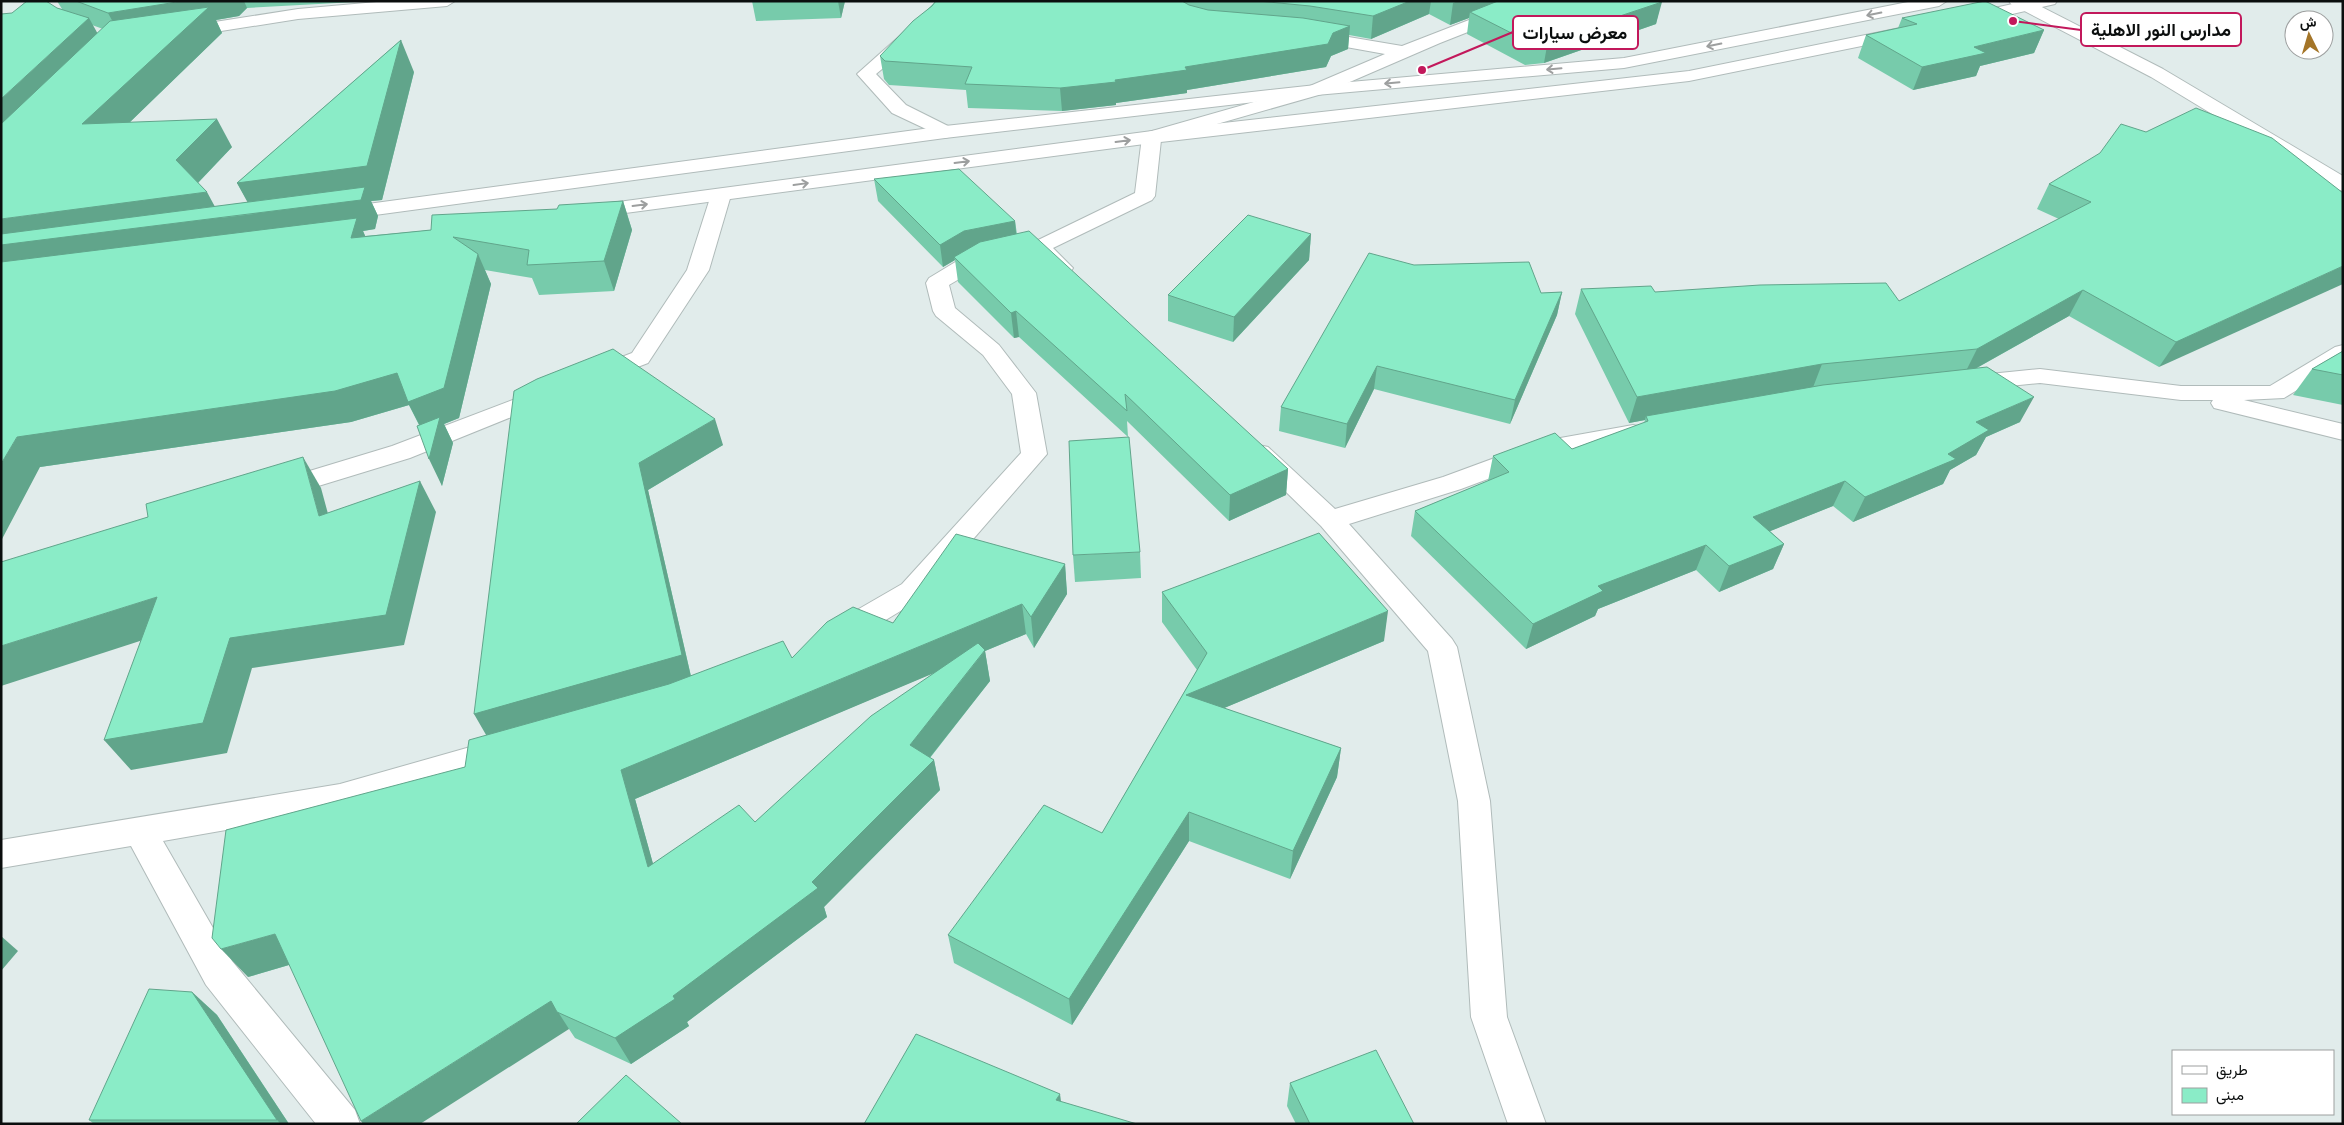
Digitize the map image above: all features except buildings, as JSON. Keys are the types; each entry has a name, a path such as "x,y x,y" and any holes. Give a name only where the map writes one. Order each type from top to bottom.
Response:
{"street":[{"path":"166,35 298,14 447,1"},
{"path":"945,132 899,109 866,74 926,24 949,1"},
{"path":"1152,137 1316,90 1404,52 1533,1"},
{"path":"317,216 945,132 1316,90 1624,63 1939,1"},
{"path":"1950,22 2022,4 2049,1"},
{"path":"2022,4 2157,73 2343,185"},
{"path":"573,214 1152,137 1689,76 1921,28"},
{"path":"1294,33 1404,52"},
{"path":"817,646 912,591 1034,454 1024,393 991,350 944,311 937,283 975,260 1024,250 1144,196 1152,137"},
{"path":"258,496 401,452 640,358 698,270 721,195"},
{"path":"1024,250 1082,288"},
{"path":"2181,393 2275,392 2343,352"},
{"path":"1951,385 2040,376 2181,393 2343,432"},
{"path":"1330,520 1452,483 1547,448 1658,429"},
{"path":"1242,438 1330,520 1442,647 1474,801 1490,1017 1527,1124"},
{"path":"1,854 340,797 529,744"},
{"path":"140,831 219,973 341,1124"}],"place":[{"name":"مدارس النور الاهلية","path":"2013,21"},
{"name":"معرض سيارات","path":"1422,70"}]}
